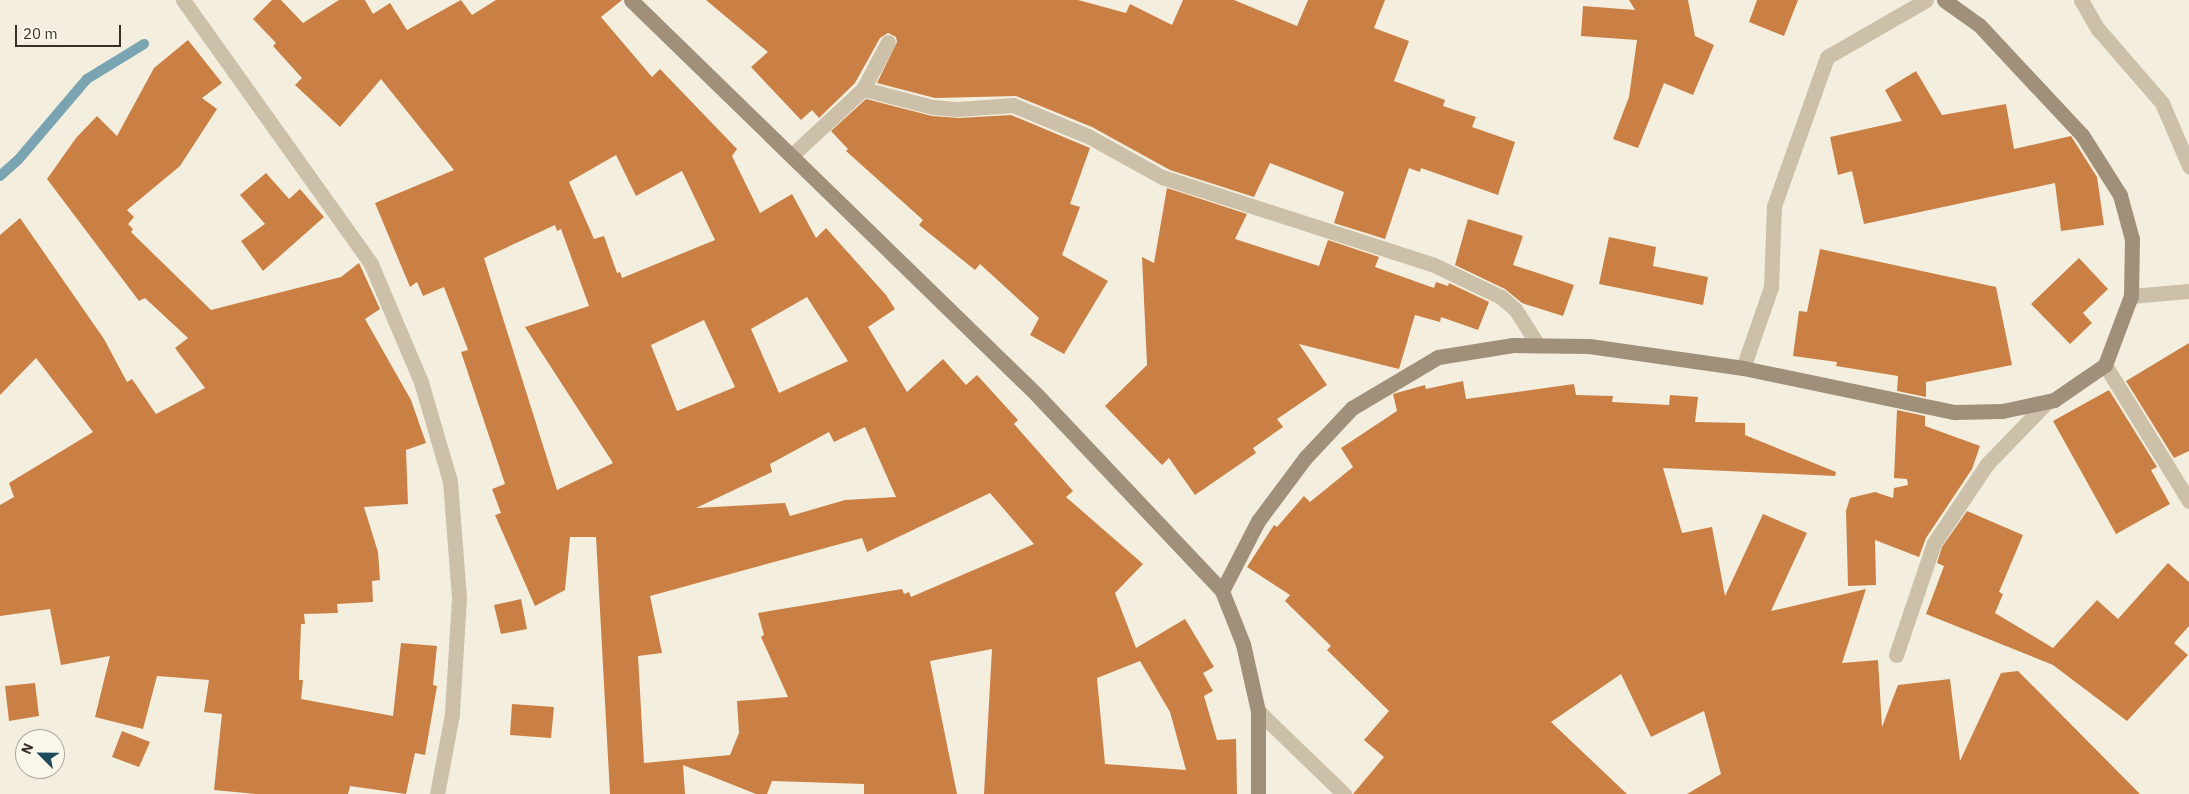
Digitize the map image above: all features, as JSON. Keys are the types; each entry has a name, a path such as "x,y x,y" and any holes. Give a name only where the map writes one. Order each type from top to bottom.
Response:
{"street":[{"path":"183,0 371,264 421,382 450,481 458,598 452,714 438,794"},
{"path":"631,0 1036,394 1222,591 1243,644 1258,711 1258,794"},
{"path":"1742,368 1771,287 1774,206 1827,57 1926,0"},
{"path":"1896,655 1934,543 1987,464 2047,402 2105,365 2131,296 2132,239 2120,195 2082,135 1980,26 1944,0"},
{"path":"2081,0 2098,29 2162,103 2189,166"},
{"path":"791,156 862,89 888,42"},
{"path":"862,89 933,107 958,109 1013,105 1088,136 1162,178 1432,264 1501,297 1516,309 1538,345"},
{"path":"2131,296 2189,291"},
{"path":"1222,591 1258,521 1305,458 1352,408 1438,357 1513,345 1589,346 1742,368 1954,412 2002,411 2047,402"},
{"path":"2105,365 2189,501"},
{"path":"1258,711 1344,794"}],"building":[{"path":"272,0 281,0 303,23 339,0 365,0 373,14 390,3 407,30 461,0 472,15 496,0 622,0 601,17 652,77 660,69 737,149 732,156 760,213 792,194 816,238 826,228 886,295 895,309 868,327 907,392 943,359 966,385 977,375 1018,420 1014,424 1073,491 1066,497 1143,564 1115,593 1136,648 1185,619 1214,667 1203,673 1213,691 1204,696 1217,740 1236,739 1237,794 984,794 992,649 930,661 957,794 864,794 864,784 772,781 767,794 756,794 683,765 685,794 610,794 596,537 570,537 565,590 535,606 495,515 501,513 492,489 505,484 461,352 468,350 444,287 423,296 417,282 410,287 375,203 454,170 381,79 340,127 295,85 302,78 273,46 276,43 253,19","holes":["616,155 636,196 682,171 715,240 622,278 620,272 617,273 604,236 594,239 569,182","555,225 557,231 561,229 589,306 525,327 613,463 557,490 484,258","807,297 848,361 779,393 751,329","704,320 735,387 677,411 651,345","865,427 896,497 845,500 790,516 785,503 696,508 772,472 770,464 829,432 834,442","990,493 1034,544 911,597 909,592 904,594 902,589 758,613 764,635 761,637 788,697 737,701 739,733 730,755 644,763 638,656 662,653 650,596 862,538 867,552","1140,661 1170,712 1186,770 1105,764 1097,678"]},
{"path":"706,0 1078,0 1126,13 1130,4 1172,25 1183,0 1234,0 1297,26 1308,0 1385,0 1374,28 1409,41 1394,81 1445,100 1443,106 1476,117 1472,127 1515,142 1498,195 1421,168 1420,172 1409,168 1385,239 1334,223 1344,192 1270,163 1254,197 1170,170 1092,127 1016,96 935,98 877,83 897,42 896,37 888,33 880,38 855,83 819,118 812,110 801,120 751,67 768,52"},
{"path":"1629,0 1688,0 1695,36 1714,45 1693,95 1664,83 1638,148 1613,139 1629,97 1637,40 1581,36 1583,6 1635,10"},
{"path":"1757,0 1798,0 1784,36 1749,22"},
{"path":"188,40 222,83 202,98 217,109 180,166 127,210 134,217 128,224 133,229 131,232 211,310 341,277 359,263 380,309 365,319 411,400 426,443 406,450 408,504 364,507 378,552 380,580 372,581 373,602 337,604 338,613 304,614 305,624 301,624 299,680 303,680 301,699 393,716 401,643 437,646 433,685 437,686 425,755 415,753 406,794 350,786 348,794 256,794 214,790 222,714 204,712 209,680 157,676 143,729 95,717 110,656 61,665 50,609 0,616 0,505 14,497 9,483 93,432 36,358 0,395 0,235 20,218 104,339 127,382 132,379 156,414 205,388 175,348 188,338 145,298 139,301 47,179 76,138 97,116 117,136 154,68"},
{"path":"1916,71 1942,115 2006,104 2014,149 2071,136 2097,177 2104,225 2061,231 2055,183 1864,224 1852,171 1838,175 1830,137 1902,121 1885,90"},
{"path":"866,99 932,116 959,118 1011,115 1090,148 1070,204 1080,207 1062,255 1108,281 1064,354 1030,335 1039,318 980,264 975,270 919,225 923,220 846,151 848,149 831,131"},
{"path":"266,173 289,199 300,189 324,217 263,271 241,241 265,224 240,195"},
{"path":"1167,188 1247,214 1235,239 1319,266 1328,240 1379,257 1375,267 1434,288 1436,282 1448,286 1449,283 1489,302 1478,330 1441,317 1440,322 1415,315 1399,369 1299,344 1327,385 1277,419 1283,427 1253,448 1256,453 1195,495 1169,458 1162,465 1105,406 1147,365 1142,257 1154,263"},
{"path":"1468,219 1523,236 1513,265 1574,285 1563,316 1522,303 1505,289 1455,265"},
{"path":"1609,237 1656,247 1653,266 1708,277 1703,305 1599,284"},
{"path":"1820,249 1996,287 2012,365 1926,382 1926,397 1897,391 1898,376 1836,366 1837,362 1793,356 1799,311 1807,312"},
{"path":"2079,258 2108,289 2083,313 2092,323 2070,344 2031,304"},
{"path":"2189,343 2189,451 2174,458 2126,381"},
{"path":"1463,381 1466,399 1574,384 1576,395 1613,396 1612,402 1669,405 1670,395 1698,397 1695,422 1745,423 1745,435 1836,472 1835,476 1663,468 1682,533 1712,527 1725,596 1763,514 1807,533 1771,611 1866,589 1842,663 1878,660 1882,727 1898,685 1950,679 1960,761 2001,673 2018,671 2140,794 1687,794 1721,774 1704,711 1651,737 1621,674 1551,722 1627,794 1353,794 1384,757 1364,740 1389,711 1327,650 1331,646 1285,601 1290,595 1247,567 1274,525 1277,527 1304,496 1310,502 1353,467 1341,448 1397,411 1393,394 1425,385 1426,389"},
{"path":"2109,390 2157,467 2151,470 2170,504 2116,534 2053,421"},
{"path":"1897,410 1925,416 1925,426 1980,446 1972,469 1926,538 1919,557 1875,540 1876,585 1848,586 1846,511 1850,498 1875,492 1893,498 1894,488 1908,485 1907,479 1894,478"},
{"path":"1967,511 2023,535 1999,592 2003,594 1995,613 2053,648 2097,600 2118,619 2168,563 2189,582 2189,626 2174,643 2188,655 2127,721 2053,665 1926,614 1944,566 1937,563 1942,547"},
{"path":"521,599 527,629 501,634 494,605"},
{"path":"35,683 39,716 9,721 5,686"},
{"path":"512,704 554,707 551,738 510,735"},
{"path":"122,731 150,742 139,767 112,757"}],"waterway":[{"path":"0,176 18,160 87,79 144,44"}]}
